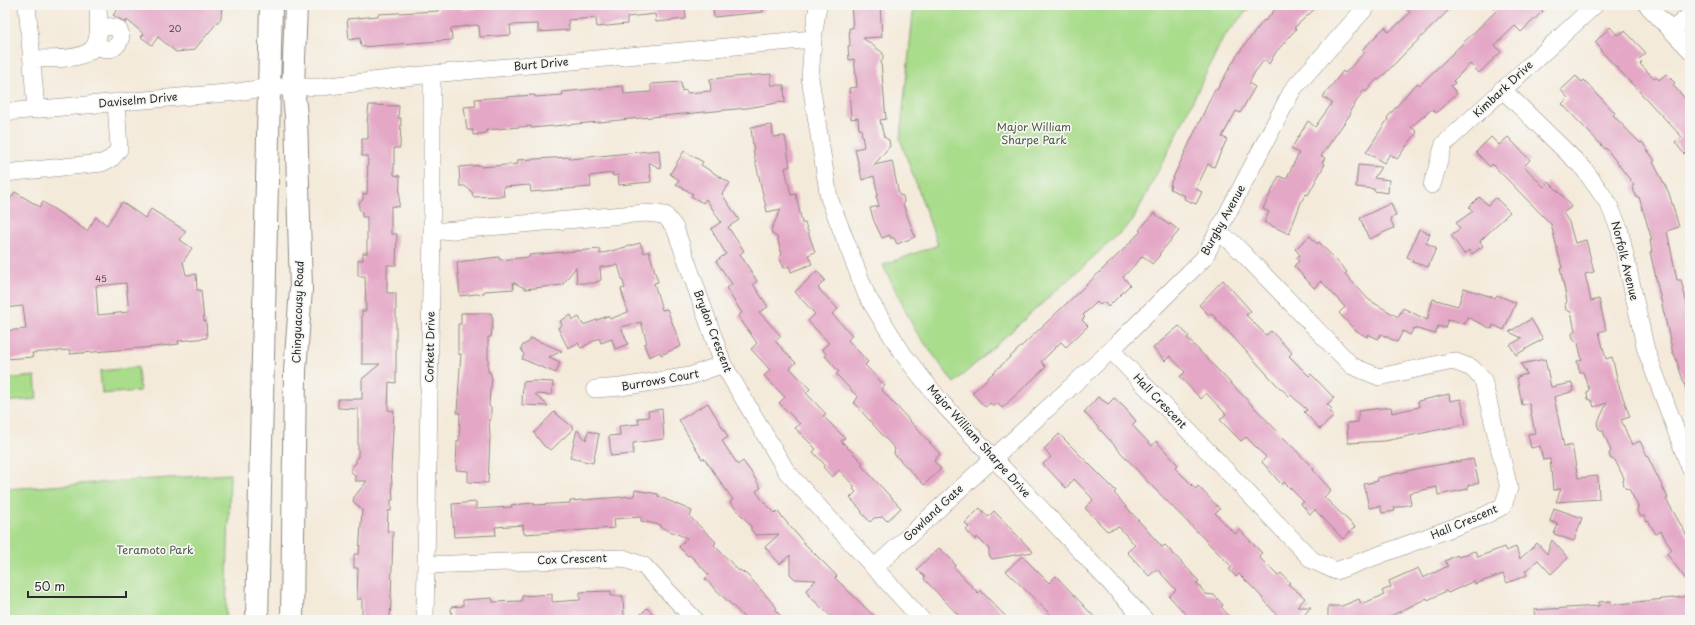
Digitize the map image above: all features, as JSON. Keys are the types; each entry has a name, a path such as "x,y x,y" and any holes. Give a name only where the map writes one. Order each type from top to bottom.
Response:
{"main road":[{"path":"257,620 271,5"},
{"name":"Chinguacousy Road","path":"292,620 295,371 301,289 296,116 293,86 296,5"}],"street":[{"path":"27,5 36,109"},
{"path":"32,59 74,57 88,52 95,46 98,26 98,5"},
{"name":"Major William Sharpe Drive","path":"818,5 813,39 810,78 829,198 867,296 903,354 941,402 1145,620"},
{"name":"Burgby Avenue","path":"992,458 1111,350 1204,258 1293,89 1368,5"},
{"name":"Kimbark Drive","path":"1432,185 1444,144 1502,88 1595,5"},
{"path":"1647,5 1690,50"},
{"path":"1672,30 1690,15"},
{"path":"95,46 108,49 118,46 120,42 121,35 114,27 98,26"},
{"name":"Burt Drive","path":"270,87 321,87 432,74 813,39"},
{"name":"Corkett Drive","path":"424,620 432,232 432,74"},
{"name":"Daviselm Drive","path":"5,112 238,92 270,87"},
{"name":"Norfolk Avenue","path":"1502,88 1584,169 1608,203 1619,228 1646,350 1690,468"},
{"path":"5,173 102,163 112,158 119,149 116,102"},
{"name":"Brydon Crescent","path":"432,232 645,212 665,215 675,228 724,364 786,472 922,620"},
{"name":"Hall Crescent","path":"1111,350 1312,560 1336,571 1484,516 1503,506 1509,488 1483,380 1472,368 1453,361 1379,377 1352,366 1232,242 1218,233"},
{"name":"Burrows Court","path":"594,389 621,387 690,376 724,364"},
{"name":"Gowland Gate","path":"874,568 992,458"},
{"name":"Cox Crescent","path":"426,565 623,558 644,566 694,620"}],"green space":[{"name":"Major William Sharpe Park","path":"914,5 1252,5 1223,38 1173,142 1132,222 954,383 915,330 883,265 938,245 900,139"},
{"path":"138,367 140,391 102,394 100,371"},
{"path":"35,376 37,399 5,402 5,379"},
{"name":"Teramoto Park","path":"230,474 226,620 5,620 5,489"}],"building":[{"path":"121,5 222,5 221,18 194,50 176,52 158,37 152,45 141,37 144,34 127,20 126,23 113,15"},
{"path":"506,5 685,5 686,19 656,22 655,14 627,17 627,24 597,27 596,18 568,20 569,30 538,32 538,24 510,25 511,35 480,37 479,26 476,25 451,28 452,40 361,47 360,38 349,40 347,19 378,16 378,14 438,11 438,8 460,6 461,10"},
{"path":"713,5 762,5 763,12 714,17"},
{"path":"851,5 880,5 882,37 863,38 883,53 883,59 881,62 886,119 880,120 884,137 889,140 890,146 874,165 892,161 899,195 903,196 903,204 915,237 897,244 894,238 890,238 890,235 882,238 874,221 870,208 879,206 874,176 862,180 855,149 864,147 861,129 859,129 858,118 851,119 849,88 857,87 854,59 849,60 849,28 853,28"},
{"path":"1279,5 1319,5 1294,28 1296,29 1276,52 1269,64 1264,60 1255,72 1249,83 1255,87 1240,113 1236,111 1222,137 1227,139 1214,167 1208,164 1196,189 1202,192 1196,204 1184,199 1185,196 1170,189 1171,182 1215,89 1217,90 1237,55 1264,20 1265,21"},
{"path":"1403,5 1454,5 1379,80 1377,79 1366,92 1364,90 1350,111 1351,113 1321,156 1325,158 1322,163 1325,164 1308,195 1306,194 1302,200 1289,234 1264,222 1269,212 1263,209 1279,176 1286,179 1299,153 1291,149 1308,121 1315,127 1332,103 1323,97 1343,71 1345,73 1365,52 1362,50 1385,27 1389,32 1410,13"},
{"path":"1491,5 1537,5 1543,11 1521,32 1515,26 1495,45 1501,52 1479,73 1470,64 1453,81 1455,83 1451,86 1457,93 1436,113 1432,109 1411,127 1417,132 1397,159 1390,154 1384,163 1366,152 1388,119 1387,118 1412,88 1418,83 1420,85 1496,11"},
{"path":"1610,27 1617,35 1625,31 1646,53 1639,59 1642,62 1640,64 1654,78 1656,77 1659,80 1666,74 1675,83 1673,85 1690,104 1690,149 1684,154 1675,142 1682,137 1600,50 1601,49 1595,42"},
{"path":"771,74 771,85 784,85 785,103 777,102 747,108 599,122 486,130 486,133 473,135 473,130 467,130 464,107 476,106 475,99 535,95 535,97 563,95 562,92 623,86 624,94 651,92 651,84 681,82 682,91 686,90 687,93 711,91 710,79"},
{"path":"1576,76 1582,82 1584,80 1615,113 1613,115 1640,143 1642,142 1655,161 1653,162 1669,193 1679,227 1667,231 1677,280 1681,280 1688,308 1690,307 1690,392 1687,392 1673,353 1650,252 1652,252 1650,240 1652,240 1639,197 1637,198 1632,187 1634,185 1606,148 1605,149 1562,104 1568,98 1561,90"},
{"path":"369,105 399,106 398,118 401,118 400,148 394,148 394,175 400,176 399,207 391,206 391,234 397,234 396,265 387,265 387,293 396,293 396,383 389,382 388,410 394,411 391,469 393,500 391,500 391,511 388,511 387,531 393,532 391,601 390,618 380,618 380,620 362,620 362,599 357,599 358,568 354,568 354,554 359,554 362,510 353,501 354,497 367,481 355,481 355,475 351,472 351,467 356,463 356,458 358,458 358,409 338,408 338,399 362,399 362,379 380,364 362,364 362,311 366,311 365,276 358,276 358,260 363,260 363,253 367,253 367,217 362,217 362,212 359,209 359,203 363,200 363,194 367,194 368,156 362,156 362,139 368,139 367,122"},
{"path":"772,125 773,137 785,136 790,166 785,168 791,195 796,194 802,223 805,223 815,252 808,255 812,264 791,272 789,266 784,268 779,257 782,255 777,237 773,235 771,230 781,209 767,212 754,155 751,127"},
{"path":"1491,137 1499,145 1508,137 1530,160 1524,166 1544,187 1549,182 1563,196 1571,207 1563,213 1569,222 1575,243 1586,240 1594,272 1585,274 1591,301 1599,299 1606,330 1599,332 1606,359 1612,357 1619,386 1630,417 1621,420 1632,445 1640,441 1668,498 1666,499 1690,541 1690,585 1667,554 1672,550 1661,531 1656,534 1644,516 1640,516 1637,511 1638,506 1629,489 1625,488 1623,482 1624,478 1615,460 1611,459 1609,454 1611,451 1603,431 1599,429 1597,424 1607,403 1594,407 1592,401 1588,399 1587,393 1589,389 1583,372 1580,372 1577,361 1582,360 1578,343 1573,338 1572,334 1575,330 1571,312 1566,310 1565,305 1567,301 1560,268 1562,268 1551,224 1492,164 1490,167 1476,152"},
{"path":"659,150 661,169 649,162 651,182 619,185 618,175 613,176 613,173 590,176 591,187 531,192 530,185 503,187 504,196 473,197 472,192 465,186 460,186 459,167 518,164 517,160 570,157 570,159"},
{"path":"684,151 703,162 701,165 730,183 722,194 739,220 728,227 744,251 740,254 757,281 753,284 768,307 759,312 781,336 775,341 796,363 790,368 810,389 806,393 826,414 823,416 845,438 841,441 863,463 861,465 901,508 887,521 883,517 874,518 870,522 861,512 862,511 850,498 856,492 853,489 855,487 839,470 832,477 823,467 825,465 813,452 816,449 795,428 800,424 779,403 785,397 764,376 770,370 751,349 757,343 738,316 742,313 726,288 732,284 716,261 726,254 711,229 721,222 706,199 703,203 691,196 693,194 676,184 679,180 670,174"},
{"path":"1358,165 1381,167 1374,178 1389,180 1388,193 1374,191 1374,189 1356,187"},
{"path":"15,192 40,207 43,202 87,231 96,217 107,225 122,202 145,218 151,209 186,231 180,240 192,248 183,262 186,275 196,274 197,290 201,290 207,338 178,341 179,344 154,347 70,354 70,350 32,353 33,357 5,359 5,331 26,329 23,306 5,308 5,208","holes":["126,283 129,312 98,315 96,286"]},
{"path":"1479,197 1488,205 1496,198 1510,212 1481,240 1480,242 1483,246 1472,254 1469,250 1464,254 1451,235 1460,229 1456,223 1473,211 1469,207"},
{"path":"1391,203 1396,216 1390,218 1394,228 1369,239 1360,218"},
{"path":"1154,213 1179,231 1159,254 1160,255 1152,264 1143,256 1123,277 1130,285 1108,307 1104,302 1100,305 1097,302 1083,315 1085,317 1082,320 1088,326 1066,347 1061,342 1041,362 1046,367 1002,408 997,403 993,406 990,403 985,407 972,393 1122,251 1141,231 1139,230"},
{"path":"1419,229 1430,234 1426,243 1436,248 1428,267 1412,262 1413,260 1407,257"},
{"path":"1310,236 1317,244 1319,242 1347,272 1345,274 1369,300 1398,317 1403,308 1427,320 1433,299 1458,306 1464,288 1495,298 1497,295 1516,303 1504,330 1493,325 1492,329 1467,317 1465,324 1448,319 1445,328 1438,326 1435,334 1414,328 1410,335 1403,331 1397,342 1381,334 1378,339 1368,334 1367,337 1355,330 1339,313 1345,307 1321,281 1314,288 1294,266 1299,261 1296,258 1300,255 1295,249"},
{"path":"640,243 644,253 649,251 658,282 654,283 662,310 667,309 681,346 661,355 660,352 649,357 644,344 647,343 641,322 621,327 628,344 615,349 612,339 601,343 599,338 581,348 578,343 568,348 558,328 562,325 560,321 571,315 573,320 579,317 583,325 608,316 610,319 628,312 621,289 625,288 618,265 600,267 601,280 594,283 577,283 576,267 562,285 526,289 513,282 514,289 484,291 484,293 460,296 457,262 499,257 500,260 530,257 529,255 600,249 600,254"},
{"path":"817,271 825,280 818,288 838,309 832,314 852,335 848,340 868,362 865,365 885,386 881,389 940,454 934,461 941,469 924,485 894,454 895,449 854,403 858,397 836,374 839,372 825,356 827,355 822,349 829,343 808,321 815,314 795,292"},
{"path":"1223,280 1251,311 1246,315 1266,335 1271,331 1292,353 1289,356 1309,376 1311,374 1334,398 1327,404 1332,409 1330,411 1334,416 1320,429 1304,412 1307,410 1291,395 1289,396 1276,384 1211,313 1209,315 1199,305"},
{"path":"461,313 491,313 493,320 491,337 488,337 488,372 490,372 492,379 489,406 491,408 491,419 489,420 490,437 488,483 468,482 468,471 456,470 457,441 459,441 460,413 457,413 461,354 458,354 458,324 461,324"},
{"path":"1531,319 1543,339 1516,355 1510,345 1522,338 1509,332"},
{"path":"1179,326 1189,336 1187,338 1314,469 1313,470 1331,490 1324,497 1355,527 1343,539 1315,510 1310,514 1301,504 1304,502 1284,482 1282,485 1262,462 1266,457 1246,437 1241,441 1220,420 1226,414 1206,393 1201,399 1180,377 1185,372 1170,356 1165,361 1153,348"},
{"path":"531,338 562,351 549,357 560,362 556,373 522,359 524,354 521,349 523,345 529,342"},
{"path":"1545,359 1551,387 1572,383 1574,391 1554,397 1564,447 1572,445 1578,478 1598,476 1599,499 1556,502 1561,489 1553,490 1550,459 1543,460 1540,446 1531,448 1528,434 1535,433 1529,403 1522,405 1517,377 1527,374 1521,364"},
{"path":"523,382 553,382 552,395 535,394 548,406 522,405"},
{"path":"1449,394 1450,401 1461,399 1466,424 1385,441 1348,443 1347,423 1358,422 1358,411 1391,407 1392,413 1419,407 1418,401"},
{"path":"1098,397 1108,404 1114,398 1124,407 1136,421 1132,425 1152,446 1156,441 1178,465 1175,468 1196,489 1198,486 1220,509 1215,513 1235,534 1240,530 1262,553 1258,556 1278,576 1281,573 1290,583 1288,584 1305,598 1297,607 1311,607 1300,620 1272,620 1276,614 1259,594 1239,574 1236,577 1229,569 1232,567 1147,481 1084,412"},
{"path":"708,403 728,437 722,441 738,465 743,461 751,472 761,488 756,491 763,501 775,513 777,511 805,544 837,576 835,578 878,620 835,620 809,596 806,590 816,580 795,579 790,574 790,555 780,564 765,547 779,534 756,535 751,530 751,526 730,502 733,500 704,458 702,459 679,420"},
{"path":"662,409 664,439 633,443 633,454 611,456 609,436 620,435 619,426 639,424 638,418 649,417 648,411"},
{"path":"554,412 574,428 551,450 544,446 534,433"},
{"path":"577,430 586,440 588,431 599,434 593,463 570,458"},
{"path":"1059,434 1116,491 1114,493 1162,547 1165,545 1199,581 1196,583 1206,594 1214,595 1223,605 1221,607 1233,620 1191,620 1169,596 1176,590 1157,569 1149,576 1127,552 1135,545 1119,527 1107,531 1085,508 1093,500 1074,479 1066,488 1043,464 1051,457 1044,449"},
{"path":"1473,459 1479,483 1468,485 1468,489 1438,495 1437,487 1409,493 1411,504 1394,508 1395,511 1382,513 1380,506 1369,508 1364,484 1378,481 1377,478 1420,468"},
{"path":"635,490 658,494 658,496 692,511 690,517 716,542 714,545 739,571 740,570 747,575 753,581 777,608 775,610 785,620 747,620 705,579 709,575 690,555 688,556 679,547 687,538 660,527 661,525 641,521 641,517 614,519 615,528 524,534 523,525 495,527 496,535 454,537 452,504 476,502 476,509 512,507 511,505 534,503 534,505 570,503 570,501 634,496"},
{"path":"980,508 988,517 994,511 1033,552 992,559 989,555 989,549 977,537 975,540 966,530 969,527 965,523"},
{"path":"1554,508 1582,518 1574,541 1554,534 1558,524 1550,521"},
{"path":"1552,540 1568,558 1551,574 1538,560 1525,571 1527,575 1507,583 1503,574 1475,584 1474,581 1448,593 1446,591 1428,600 1427,598 1383,620 1328,620 1328,606 1342,606 1359,599 1361,604 1384,595 1382,591 1391,587 1389,581 1418,568 1423,578 1448,566 1445,561 1457,555 1458,557 1475,551 1478,557 1504,547 1506,551 1516,547 1520,559 1537,543 1547,554"},
{"path":"939,548 951,559 955,565 954,567 978,593 981,591 1009,620 963,620 924,579 925,577 917,569"},
{"path":"1022,556 1049,583 1056,576 1097,620 1056,620 1006,571"},
{"path":"611,591 611,596 623,596 624,617 594,620 452,620 451,607 463,606 463,600 492,598 493,602 522,601 522,596 552,594 552,602 580,600 580,592"},
{"path":"1690,596 1690,620 1535,620 1534,610 1599,606 1599,602 1611,601 1611,605"},
{"path":"647,608 659,620 635,620"}]}
